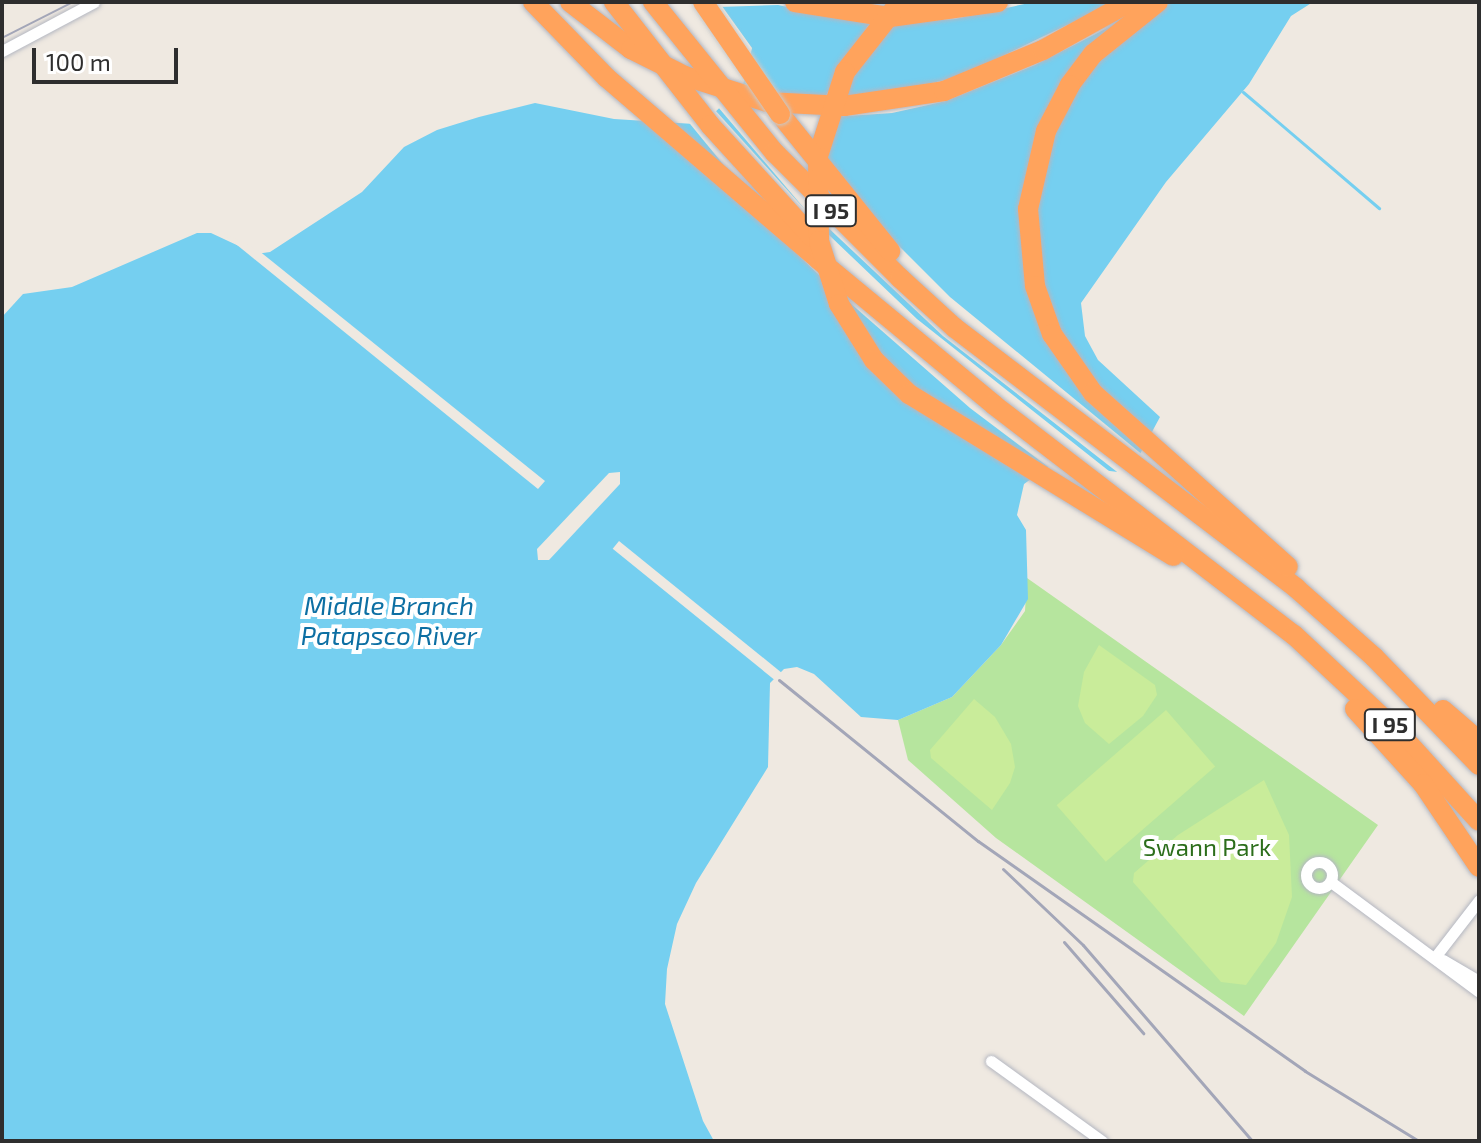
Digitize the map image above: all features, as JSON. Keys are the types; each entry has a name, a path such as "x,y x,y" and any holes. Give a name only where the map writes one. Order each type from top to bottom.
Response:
{"highway":[{"path":"533,2 607,78 908,333"},
{"path":"570,2 631,49 685,76 767,102 829,106 895,102 944,91 1043,50 1130,2"},
{"name":"I 95","path":"614,2 733,152 908,333 994,405 1294,635 1398,732 1479,821"},
{"name":"I 95","path":"653,2 726,96 833,214 946,320 1326,614 1398,680 1479,765"},
{"path":"703,2 864,223 1037,392"},
{"path":"795,2 890,17 998,2"},
{"path":"900,2 845,72 818,156 819,241 832,289 854,333 884,372 934,413 1092,502 1180,561 1240,591"},
{"path":"1158,2 1093,54 1046,131 1028,209 1035,286 1052,334 1093,393 1280,557 1326,614"},
{"path":"1294,635 1334,688 1423,784 1479,867"},
{"path":"1398,680 1479,741"}],"street":[{"path":"2,51 94,2"},
{"path":"1331,882 1479,992"},
{"path":"1435,957 1479,900"},
{"path":"1435,957 1479,981"},
{"path":"991,1061 1102,1141"}],"green space":[{"name":"Swann Park","path":"1027,578 1378,825 1244,1016 996,838 908,760 898,720 952,697 1001,645 1025,611"},
{"path":"1099,645 1155,685 1157,695 1143,716 1109,744 1085,723 1078,706 1084,672"},
{"path":"974,699 995,717 1011,744 1015,767 1010,783 992,810 931,758 930,750"},
{"path":"1166,710 1215,767 1106,862 1057,805"},
{"path":"1264,780 1289,835 1292,897 1276,943 1246,985 1221,982 1133,882 1134,873 1178,835"}],"water":[{"name":"Middle Branch Patapsco River","path":"719,2 1313,2 1291,16 1249,84 1166,182 1081,303 1085,336 1098,360 1160,417 1140,454 1118,472 1052,464 1024,484 1017,515 1026,530 1028,599 1001,645 952,697 898,720 861,717 814,674 797,667 784,669 770,683 768,767 696,883 677,924 667,969 665,1004 703,1121 714,1141 2,1141 2,317 23,294 72,287 197,233 211,233 256,254 270,252 362,192 404,147 437,130 479,117 535,103 614,119 694,124 708,119 743,85 752,48"}],"pier":[{"path":"715,2 1034,2 955,19 885,24 860,55 839,97 891,93 961,76 1115,2 1171,2 1123,35 1076,87 1050,136 1034,206 1037,265 1061,335 1100,391 1153,438 1147,450 1090,398 1058,355 1033,296 1023,240 1025,187 1045,118 1074,70 1119,22 1035,65 946,101 892,113 832,117 822,157 887,234 950,297 1144,456 1121,475 943,336 821,221 829,235 917,319 1114,475 1051,469 970,408 841,295 866,342 915,393 1049,471 1038,478 942,425 875,371 844,329 820,276 721,181 643,116 664,118 727,169 686,119 715,110 808,213 718,107 740,82 755,89 743,71 746,55 773,93 825,97 869,24 778,5 718,7"},
{"path":"221,232 258,250 545,481 538,489"},
{"path":"620,472 620,484 549,560 538,560 537,549 609,473"},
{"path":"619,541 784,674 777,682 613,549"}],"waterway":[{"path":"1243,92 1379,208"}],"tram line":[{"path":"2,38 73,2"},
{"path":"700,2 713,2"}],"railway":[{"path":"779,680 978,841 1305,1071 1419,1141"},
{"path":"1003,869 1083,945 1252,1141"},
{"path":"1064,942 1143,1033"}]}
